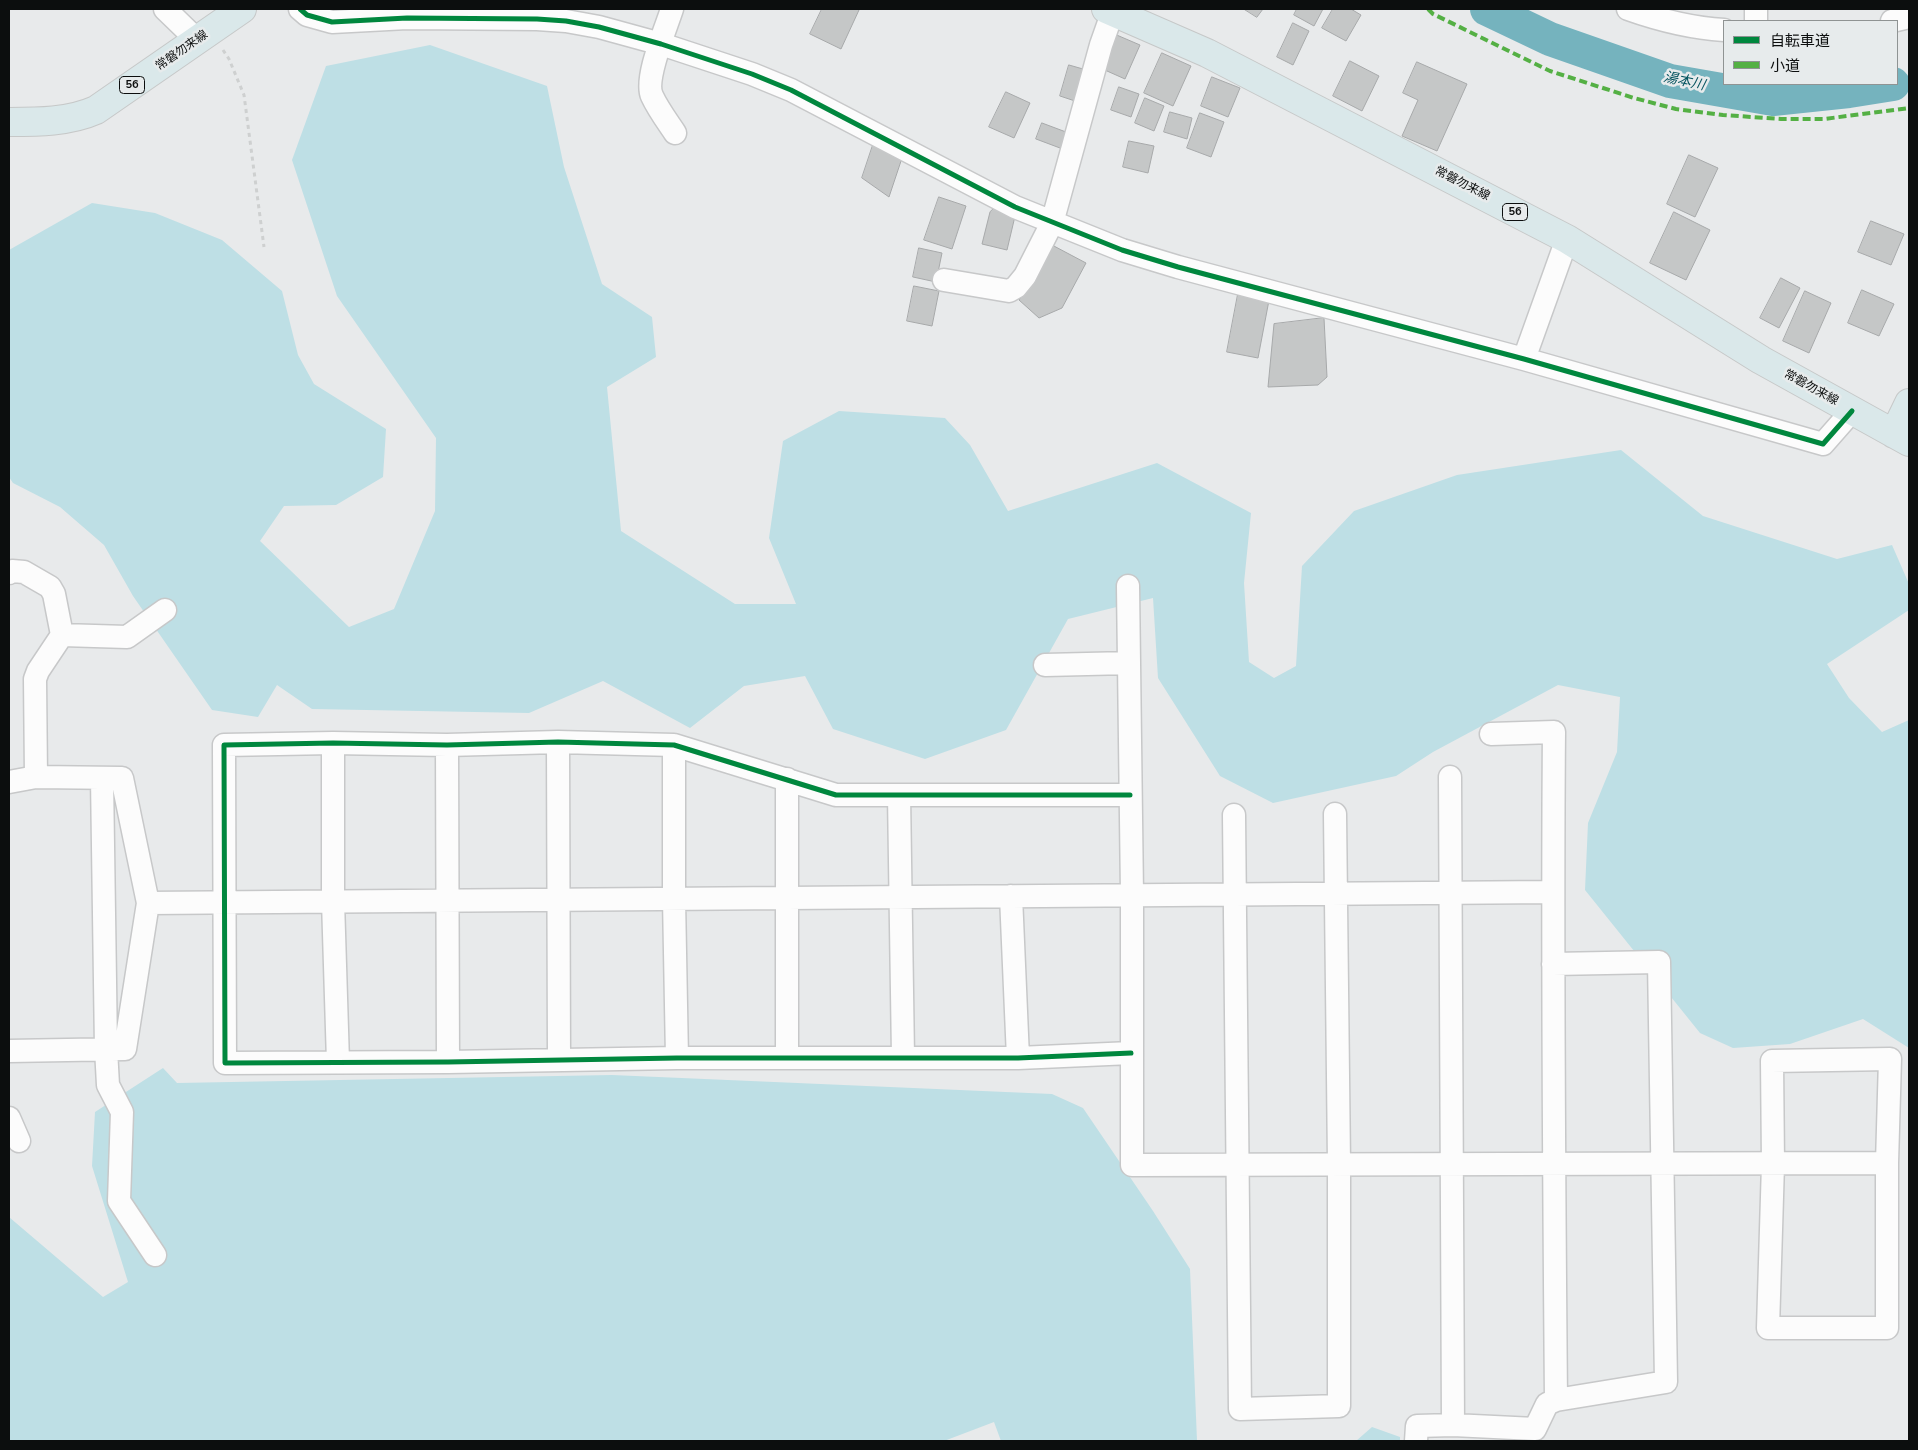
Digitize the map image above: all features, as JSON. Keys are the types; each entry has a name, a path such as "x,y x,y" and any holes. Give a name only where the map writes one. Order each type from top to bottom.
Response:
{"main road":[{"name":"常磐勿来線","path":"9,122 80,118 96,110 242,9"},
{"name":"常磐勿来線","path":"1110,10 1207,53 1567,239 1761,360 1901,438"},
{"path":"1901,438 1909,403"}],"street":[{"path":"165,9 203,36"},
{"path":"300,9 307,15 332,22 407,18 527,19 566,21 599,27 661,44 752,74 790,90 1015,207 1122,250 1178,267 1524,359 1823,444 1852,411"},
{"path":"672,9 651,71 650,84 651,94 675,133"},
{"path":"1628,9 1650,17 1702,28 1723,30"},
{"path":"944,280 1009,291 1016,287 1025,276 1052,223 1110,10"},
{"path":"1896,20 1909,17"},
{"path":"1524,359 1567,239"},
{"path":"9,573 12,571 24,572 50,587 54,594 62,635 34,679 36,777"},
{"path":"1128,586 1132,895 1132,1165 1236,1166 1339,1163 1452,1166 1662,1162 1773,1164 1887,1163"},
{"path":"62,635 127,637 166,610"},
{"path":"1045,665 1129,663"},
{"path":"1491,734 1554,732 1552,892 1556,1400"},
{"path":"1130,795 836,795 674,745 558,742 447,745 333,743 224,745 225,1062 448,1062 678,1058 1018,1058 1131,1053"},
{"path":"558,742 560,899 559,1060"},
{"path":"333,743 333,901 338,1062"},
{"path":"447,745 448,1062"},
{"path":"674,745 674,899 678,1058"},
{"path":"9,782 36,777 122,778 148,903 125,1049 9,1051"},
{"path":"1450,777 1453,1425"},
{"path":"102,778 106,1049 108,1085 122,1112 120,1201 155,1255"},
{"path":"786,779 787,1058"},
{"path":"899,795 903,1057"},
{"path":"1234,815 1236,1166 1240,1409 1339,1406 1339,1163 1335,814"},
{"path":"148,903 1552,892"},
{"path":"1011,896 1018,1058"},
{"path":"1416,1441 1417,1426 1453,1425 1535,1429 1547,1404 1556,1400 1666,1382 1659,962 1553,964"},
{"path":"1890,1060 1887,1163 1887,1328 1768,1328 1773,1164 1772,1061 1890,1060"},
{"path":"9,1118 19,1141"}],"path":[{"path":"203,36 229,59 244,95 264,247"}],"shaded area":[{"path":"430,45 547,86 564,167 602,284 652,317 656,357 607,387 621,531 735,604 796,604 769,538 783,441 839,411 945,418 970,445 1008,511 1157,463 1251,513 1244,583 1249,662 1274,678 1296,666 1302,566 1354,511 1457,475 1621,450 1703,516 1837,559 1892,545 1909,584 1909,610 1827,664 1849,698 1882,732 1909,720 1909,1048 1863,1019 1790,1044 1733,1048 1700,1033 1585,890 1588,823 1617,752 1620,697 1558,685 1433,752 1396,776 1273,803 1220,776 1158,678 1153,598 1068,619 1006,730 925,759 833,729 805,676 744,686 690,728 603,681 529,713 312,709 277,685 258,717 212,710 133,596 104,545 60,507 13,483 9,477 9,250 92,203 155,213 222,240 282,291 298,355 314,384 386,429 383,477 336,505 284,506 260,541 349,627 394,609 435,511 436,438 337,296 292,160 326,66"},
{"path":"163,1068 177,1083 612,1075 1052,1094 1083,1108 1190,1269 1197,1441 1001,1441 994,1422 944,1441 9,1441 9,1217 103,1297 128,1282 92,1166 95,1112"},
{"path":"1372,1427 1400,1437 1400,1441 1356,1441"}],"building":[{"path":"822,9 859,10 841,49 810,34"},
{"path":"1244,9 1263,9 1257,17"},
{"path":"1297,9 1323,9 1314,26 1294,15"},
{"path":"1333,9 1351,9 1361,15 1346,41 1322,28"},
{"path":"1293,23 1309,31 1293,65 1277,57"},
{"path":"1112,33 1140,45 1125,79 1098,67"},
{"path":"1162,53 1191,66 1173,106 1144,93"},
{"path":"1350,61 1379,76 1362,111 1333,96"},
{"path":"1417,62 1467,84 1437,151 1402,136 1418,100 1403,93"},
{"path":"1069,65 1090,71 1081,103 1060,96"},
{"path":"1212,77 1240,88 1228,117 1201,106"},
{"path":"1119,87 1139,94 1131,117 1111,110"},
{"path":"1006,92 1030,103 1014,138 989,127"},
{"path":"1145,98 1164,106 1154,131 1135,123"},
{"path":"1170,112 1192,118 1187,139 1164,132"},
{"path":"1200,113 1224,122 1211,157 1187,148"},
{"path":"1042,123 1074,135 1068,151 1036,139"},
{"path":"1129,141 1154,146 1148,173 1123,167"},
{"path":"874,142 904,152 889,197 862,178"},
{"path":"1689,155 1718,168 1695,217 1667,204"},
{"path":"939,197 966,206 952,249 924,240"},
{"path":"1000,203 1016,212 1007,250 982,244 990,212"},
{"path":"1674,212 1710,230 1686,280 1650,263"},
{"path":"1871,221 1904,234 1891,265 1858,252"},
{"path":"1052,245 1086,263 1062,308 1039,318 1019,300 1027,291"},
{"path":"919,248 942,253 936,282 913,277"},
{"path":"1781,278 1800,288 1779,328 1760,318"},
{"path":"914,286 939,291 932,326 907,321"},
{"path":"1239,289 1270,295 1258,358 1227,352"},
{"path":"1862,290 1894,304 1879,336 1848,323"},
{"path":"1805,291 1831,303 1809,353 1783,341"},
{"path":"1324,318 1327,377 1318,385 1268,387 1274,324"}],"waterway":[{"name":"湯本川","path":"1487,9 1550,39 1670,81 1773,99 1887,85"}],"marked path":[{"path":"1428,9 1433,14 1550,71 1634,98 1676,109 1723,115 1781,119 1824,119 1909,108"}],"cycle path":[{"path":"300,9 307,15 332,22 407,18 537,19 566,21 599,27 661,44 752,74 791,90 1015,207 1122,250 1178,267 1524,359 1823,444 1852,411"},
{"path":"1130,795 836,795 674,745 558,742 447,745 333,743 224,745 225,1063 677,1058 1018,1058 1131,1053"}]}
